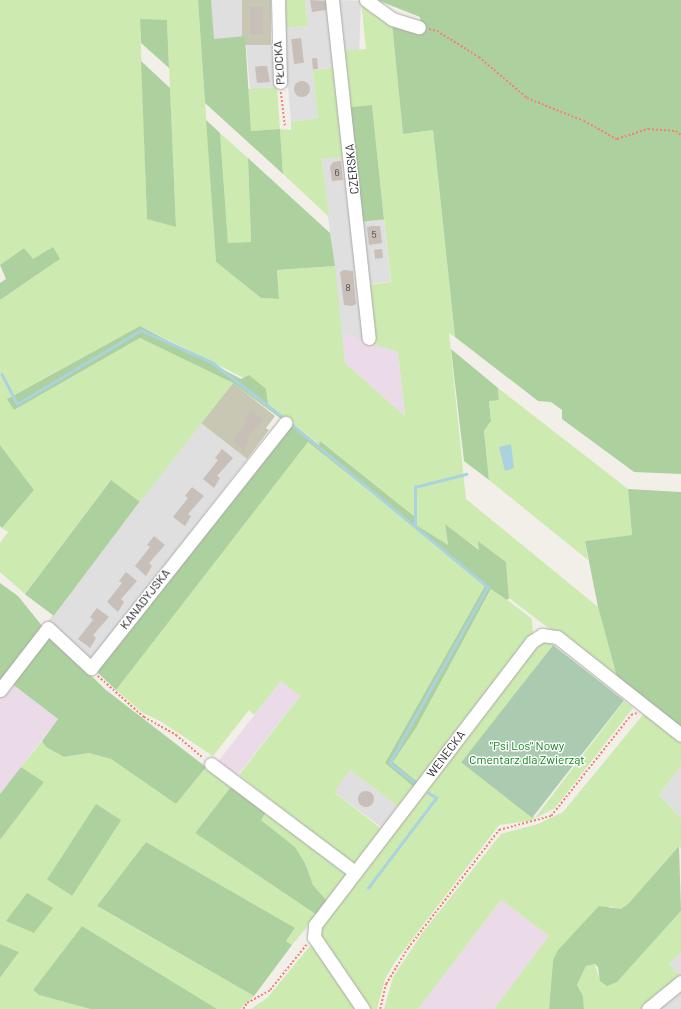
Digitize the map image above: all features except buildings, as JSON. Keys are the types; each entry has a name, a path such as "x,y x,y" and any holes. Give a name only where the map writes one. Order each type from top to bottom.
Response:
{"street":[{"name":"PŁOCKA","path":"278,0 280,82"},
{"name":"CZERSKA","path":"332,0 369,338"},
{"path":"366,0 392,19 419,27"},
{"name":"KANADYJSKA","path":"91,668 285,423"},
{"path":"0,690 48,628 91,668"},
{"name":"WENECKA","path":"314,937 315,925 537,637 549,634 557,637 643,706"},
{"path":"643,706 681,735"},
{"path":"211,764 355,872"},
{"path":"314,937 330,964 363,1009"},
{"path":"648,1009 681,982"}],"path":[{"path":"419,27 437,31 479,57 527,98 584,121 617,139 648,129 676,131 681,135"},
{"name":"PŁOCKA","path":"280,82 285,126"},
{"path":"91,668 106,686 144,717 176,735 211,764"},
{"path":"380,1009 386,984 408,948 498,830 551,816 631,716 643,706"},
{"path":"243,1009 247,1003 270,990 314,937"}],"shaded area":[{"path":"211,0 242,0 242,39 211,39"},
{"path":"242,0 271,0 271,45 242,45"},
{"path":"305,0 330,0 337,67 313,70 318,118 291,122 283,28 308,26"},
{"path":"336,0 361,1 359,52 334,51"},
{"path":"273,42 277,87 250,89 246,44"},
{"path":"347,156 366,341 342,344 322,159"},
{"path":"384,219 391,282 367,284 360,222"},
{"path":"341,332 398,352 405,416 345,363"},
{"path":"233,383 275,416 266,428 269,430 247,459 201,423"},
{"path":"201,423 247,459 93,657 88,657 48,621"},
{"path":"281,681 300,696 238,775 219,761"},
{"path":"11,683 58,719 0,794 0,696"},
{"path":"681,766 681,818 659,795"},
{"path":"350,770 400,808 384,829 334,792"},
{"path":"501,900 549,936 494,1009 418,1009"},
{"path":"681,953 681,977 669,964"},
{"path":"681,985 681,1009 653,1009"}],"green space":[{"path":"0,0 198,0 216,262 261,298 279,299 277,270 335,266 345,363 405,416 398,352 373,344 367,285 391,282 372,106 348,108 342,51 366,49 361,1 369,12 392,24 403,134 433,130 455,337 449,333 466,499 598,607 618,681 509,598 506,562 479,542 480,550 445,525 448,546 416,525 415,517 320,441 320,445 268,404 266,389 140,326 8,398 14,410 140,338 233,383 140,502 110,481 25,594 0,572 0,543 8,532 2,528 34,490 0,445 0,300 60,259 33,260 24,248 0,265","holes":["140,20 167,20 176,227 147,218"]},
{"path":"198,0 211,0 214,39 245,36 251,131 280,129 283,174 205,103"},
{"path":"282,0 305,0 308,26 283,28"},
{"path":"377,0 681,0 681,474 634,472 562,419 562,410 551,402 538,401 455,337 433,130 403,134 392,24 422,33 420,17"},
{"path":"140,19 167,20 169,68 141,43"},
{"path":"141,61 170,88 176,227 147,219"},
{"path":"337,67 347,156 322,159 329,217 283,174 280,129 291,130 291,122 318,118 313,70"},
{"path":"277,87 280,129 251,131 248,89"},
{"path":"372,105 384,219 360,222 348,108"},
{"path":"206,120 220,133 228,243 251,242 248,158 330,233 335,266 277,270 279,299 261,298 216,262"},
{"path":"220,133 248,158 251,243 228,244"},
{"path":"53,247 60,259 0,300 0,283 6,279 0,265 24,248 33,259"},
{"path":"140,326 241,379 249,375 266,389 268,404 319,445 320,441 415,517 416,525 448,545 445,524 479,550 478,541 506,562 509,598 507,600 491,589 416,728 393,762 419,783 415,788 385,763 486,584 308,442 116,690 96,671 288,424 233,383 140,338 14,410 7,399"},
{"path":"451,349 498,388 499,400 489,401 491,421 484,431 489,480 464,461"},
{"path":"498,388 628,489 632,535 585,541 588,560 489,480 484,431 491,421 489,400 499,400"},
{"path":"308,442 486,584 385,763 415,788 400,808 350,770 334,792 383,830 355,865 239,775 300,696 281,681 254,715 249,710 213,756 160,721 143,713 116,690"},
{"path":"0,445 34,490 2,528 0,526"},
{"path":"111,480 140,502 54,616 25,594"},
{"path":"628,489 681,492 681,731 618,681 598,607 585,541 632,535"},
{"path":"0,583 18,596 43,627 0,683"},
{"path":"492,588 532,619 533,634 419,783 393,762 416,728"},
{"path":"49,635 106,690 206,767 176,804 111,759 89,753 64,757 46,747 42,741 58,719 11,683"},
{"path":"557,639 462,763 535,818 624,701 633,708 555,808 530,821 499,825 395,962 385,979 377,1009 367,1009 319,938 318,925 536,641"},
{"name":"\"Psi Los\" Nowy Cmentarz dla Zwierząt","path":"553,645 624,700 532,818 461,762"},
{"path":"646,711 681,737 681,766 659,795 681,818 681,848 679,846 628,904 621,910 610,906 553,960 549,1009 494,1009 549,936 501,900 418,1009 384,1009 393,977 423,932 501,834 538,824 563,812"},
{"path":"42,741 46,747 64,757 89,753 111,759 176,804 208,764 233,784 195,833 317,915 292,945 286,941 295,928 146,842 98,907 254,996 240,1009 217,1009 82,926 33,990 39,995 90,1009 0,1009 0,978 19,952 0,944 0,840 44,782 21,767"},
{"path":"21,767 44,782 0,840 0,794"},
{"path":"233,784 268,810 261,820 295,847 305,863 313,885 327,901 317,915 195,833"},
{"path":"96,804 121,820 72,896 47,879"},
{"path":"268,810 349,873 327,901 313,885 305,863 295,847 261,820"},
{"path":"146,842 295,928 286,941 292,945 254,996 97,906"},
{"path":"679,846 681,911 617,982 607,986 600,981 598,967 595,964 586,966 577,985 583,996 584,1009 549,1009 553,960 558,950 599,906 621,909 628,904"},
{"path":"27,893 53,908 34,933 6,921"},
{"path":"681,911 681,953 669,964 681,977 644,1009 584,1009 583,996 577,985 586,966 595,964 598,975 617,982"},
{"path":"82,926 217,1009 90,1009 39,995 33,990"},
{"path":"0,944 19,952 0,978"},
{"path":"310,946 316,948 360,1009 251,1009 267,998"}],"water":[{"path":"511,444 514,468 505,471 499,447"}],"waterway":[{"path":"2,374 17,404 141,330 212,362 284,418"},
{"path":"290,423 488,587 390,763 418,785"},
{"path":"415,525 415,487 466,474"},
{"path":"368,888 436,798 428,793"}]}
